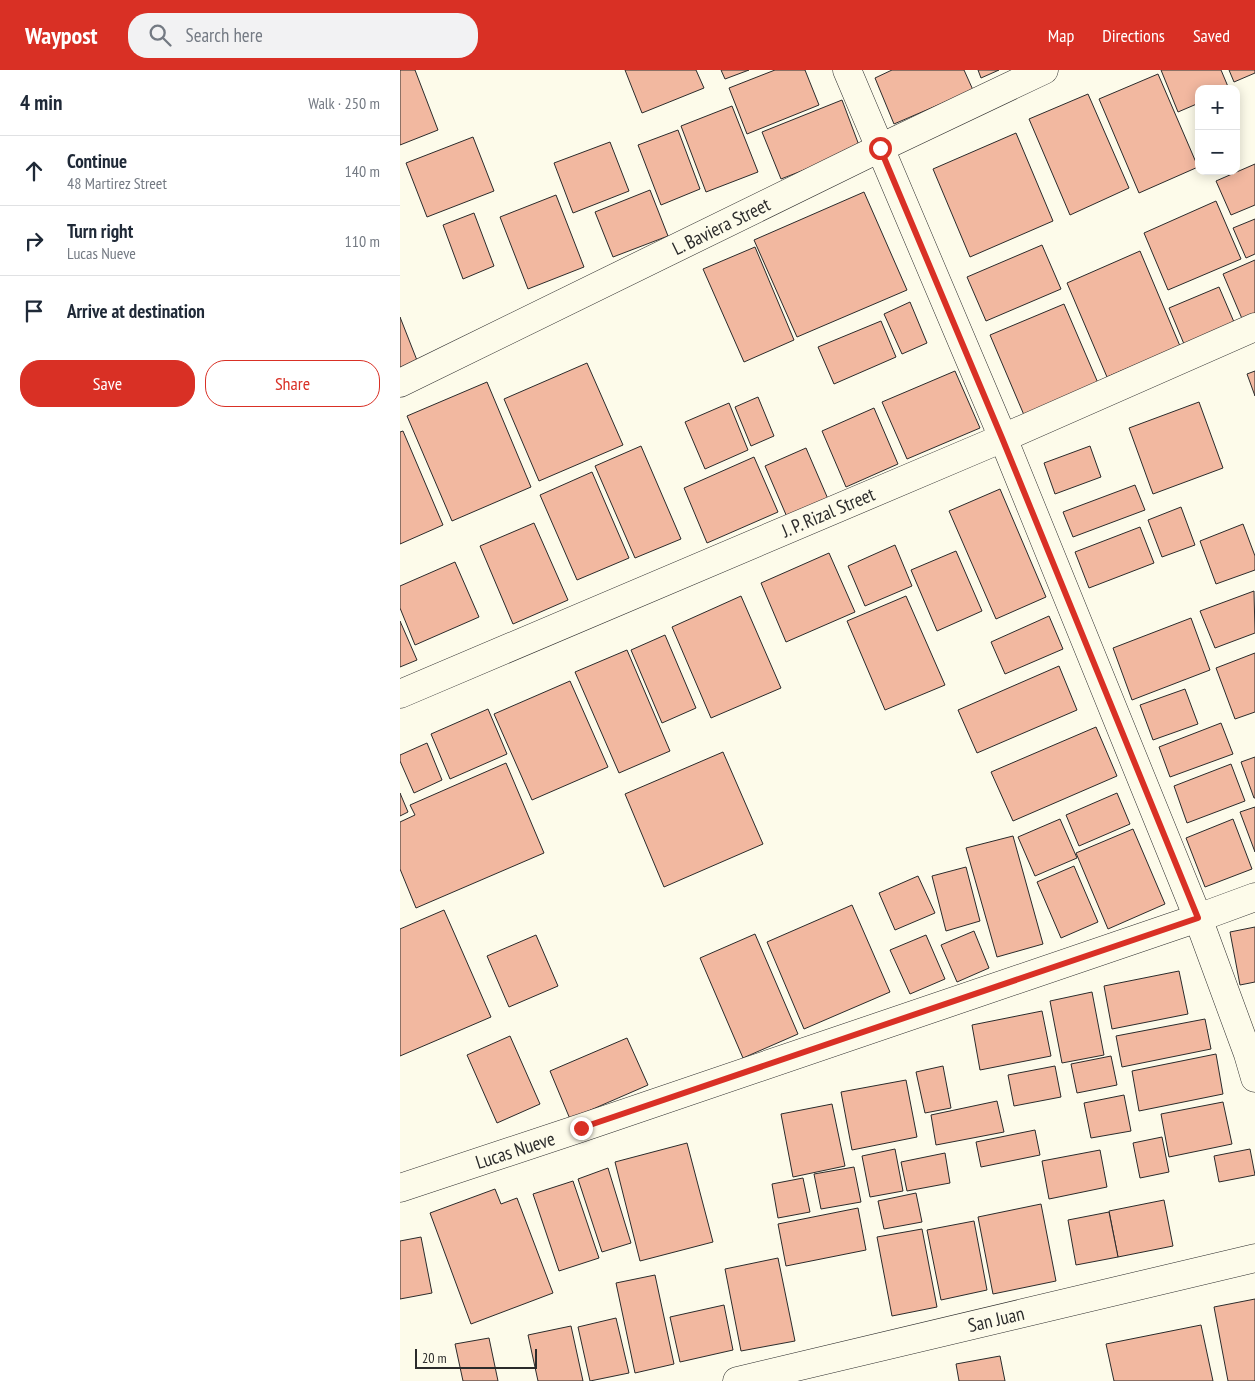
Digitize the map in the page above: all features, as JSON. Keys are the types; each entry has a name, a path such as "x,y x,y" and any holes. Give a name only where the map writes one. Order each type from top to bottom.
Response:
{"street":[{"path":"847,70 1002,438 1198,918 1255,1078"},
{"name":"L. Baviera Street","path":"400,383 880,148 1044,70"},
{"name":"J. P. Rizal Street","path":"400,694 1002,438 1255,328"},
{"name":"Lucas Nueve","path":"400,1188 581,1128 1255,897"},
{"name":"San Juan","path":"737,1381 1255,1258"}],"building":[{"path":"400,70 415,70 438,130 400,145"},
{"path":"625,70 696,70 704,88 642,113"},
{"path":"721,70 749,70 725,79"},
{"path":"775,70 805,70 819,105 747,134 729,88"},
{"path":"892,70 964,70 973,90 894,124 875,78"},
{"path":"978,70 999,70 981,78"},
{"path":"1161,70 1221,70 1227,85 1195,85 1195,105 1178,112"},
{"path":"1229,70 1255,70 1255,73 1234,82"},
{"path":"1158,74 1195,160 1195,168 1139,193 1099,99"},
{"path":"1088,94 1129,188 1070,215 1029,119"},
{"path":"842,100 860,148 781,179 762,132"},
{"path":"732,106 758,172 706,192 681,126"},
{"path":"678,130 700,189 661,205 638,145"},
{"path":"1016,133 1053,221 970,257 933,169"},
{"path":"473,137 494,191 427,217 406,163"},
{"path":"610,142 629,191 573,213 554,163"},
{"path":"1255,164 1255,205 1231,215 1216,181 1230,175 1240,175 1240,171"},
{"path":"650,190 668,236 613,257 595,212"},
{"path":"864,192 907,290 797,337 754,240"},
{"path":"556,195 584,267 528,289 500,217"},
{"path":"1216,201 1241,259 1168,290 1144,233"},
{"path":"474,213 494,266 463,279 443,225"},
{"path":"1255,219 1255,254 1246,258 1233,228"},
{"path":"1042,245 1061,289 986,321 967,277"},
{"path":"755,247 794,340 744,362 703,269"},
{"path":"1140,251 1180,346 1107,377 1067,283"},
{"path":"1255,260 1255,316 1243,321 1223,274"},
{"path":"1219,287 1234,322 1184,344 1169,308"},
{"path":"910,302 927,343 902,354 884,314"},
{"path":"1064,304 1098,383 1024,415 990,335"},
{"path":"400,317 420,368 400,376"},
{"path":"881,321 896,357 834,384 818,347"},
{"path":"587,363 623,445 539,481 504,399"},
{"path":"955,371 980,428 907,459 882,402"},
{"path":"1255,371 1255,396 1247,374"},
{"path":"487,382 531,487 452,521 407,416"},
{"path":"758,397 774,436 751,446 735,407"},
{"path":"1199,402 1223,468 1153,494 1129,428"},
{"path":"729,403 748,450 705,469 685,422"},
{"path":"874,408 898,464 846,487 822,431"},
{"path":"403,431 443,525 400,544 400,432"},
{"path":"641,446 681,539 635,558 595,466"},
{"path":"1090,446 1101,477 1055,494 1044,463"},
{"path":"806,448 828,499 787,517 765,466"},
{"path":"754,457 778,512 707,543 684,488"},
{"path":"592,472 629,558 577,580 540,495"},
{"path":"1135,485 1145,510 1073,537 1063,512"},
{"path":"1000,489 1046,597 996,619 949,511"},
{"path":"1181,507 1195,545 1162,557 1148,520"},
{"path":"534,523 568,600 513,624 480,546"},
{"path":"1243,524 1255,556 1255,570 1216,584 1200,541"},
{"path":"1140,527 1154,563 1089,588 1075,552"},
{"path":"895,545 912,586 865,606 848,566"},
{"path":"956,551 982,611 937,631 911,570"},
{"path":"829,553 855,612 786,642 761,583"},
{"path":"455,562 479,617 415,645 400,608 400,586"},
{"path":"1254,591 1255,633 1215,648 1200,611"},
{"path":"741,596 781,688 711,718 672,627"},
{"path":"906,596 945,685 885,710 847,621"},
{"path":"1049,616 1063,649 1005,674 991,642"},
{"path":"1191,618 1210,670 1132,700 1113,648"},
{"path":"400,621 417,660 400,667"},
{"path":"665,635 696,708 662,723 631,650"},
{"path":"627,650 670,751 619,773 575,672"},
{"path":"1255,653 1255,712 1235,719 1216,668"},
{"path":"1059,666 1077,710 977,753 958,710"},
{"path":"570,681 608,767 532,800 494,714"},
{"path":"1185,689 1198,724 1153,740 1140,705"},
{"path":"488,709 507,754 450,779 431,734"},
{"path":"1221,723 1233,754 1170,777 1159,747"},
{"path":"1096,727 1117,776 1013,821 991,772"},
{"path":"427,743 442,780 414,793 400,761 400,755"},
{"path":"723,752 763,844 664,887 625,794"},
{"path":"1255,757 1255,798 1254,798 1241,762"},
{"path":"506,763 544,853 416,908 400,869 400,822 415,815 410,805"},
{"path":"1231,764 1245,801 1187,823 1174,786"},
{"path":"400,793 408,812 400,816"},
{"path":"1117,793 1130,824 1079,846 1066,815"},
{"path":"1255,807 1255,852 1240,812"},
{"path":"1060,819 1077,858 1035,876 1018,837"},
{"path":"1233,819 1252,869 1205,887 1186,838"},
{"path":"1133,829 1165,904 1108,929 1076,853"},
{"path":"1013,836 1043,944 997,957 966,848"},
{"path":"1074,866 1098,922 1061,938 1037,882"},
{"path":"966,867 980,921 946,931 932,876"},
{"path":"918,876 935,913 895,930 879,893"},
{"path":"852,905 890,992 804,1029 767,942"},
{"path":"444,910 491,1017 400,1056 400,929"},
{"path":"1255,927 1255,982 1240,985 1230,932"},
{"path":"974,931 989,968 957,982 941,945"},
{"path":"755,934 798,1034 743,1058 700,958"},
{"path":"536,935 558,986 509,1007 487,956"},
{"path":"926,935 945,979 910,994 890,950"},
{"path":"1179,971 1188,1014 1112,1029 1104,986"},
{"path":"1092,992 1104,1055 1062,1063 1050,1001"},
{"path":"1042,1011 1051,1056 980,1070 972,1025"},
{"path":"1205,1019 1211,1049 1122,1067 1116,1036"},
{"path":"510,1036 540,1104 497,1123 467,1055"},
{"path":"627,1038 648,1085 570,1119 550,1071"},
{"path":"1216,1054 1223,1094 1139,1111 1132,1071"},
{"path":"1111,1056 1117,1085 1077,1093 1071,1064"},
{"path":"943,1066 951,1108 925,1113 916,1072"},
{"path":"1055,1066 1061,1097 1014,1106 1008,1075"},
{"path":"906,1080 917,1137 852,1150 841,1092"},
{"path":"1124,1095 1131,1131 1091,1138 1084,1103"},
{"path":"997,1101 1004,1132 936,1145 931,1115"},
{"path":"1223,1102 1232,1144 1169,1157 1161,1114"},
{"path":"832,1104 845,1166 793,1177 781,1114"},
{"path":"1035,1130 1040,1155 981,1167 976,1142"},
{"path":"1162,1137 1169,1172 1140,1178 1133,1143"},
{"path":"687,1143 713,1242 640,1261 615,1162"},
{"path":"895,1149 903,1191 870,1197 862,1156"},
{"path":"1250,1149 1255,1175 1219,1182 1214,1156"},
{"path":"1100,1150 1107,1187 1049,1199 1042,1161"},
{"path":"945,1153 950,1183 907,1191 901,1162"},
{"path":"854,1167 861,1202 821,1209 814,1174"},
{"path":"608,1168 631,1243 602,1252 578,1179"},
{"path":"803,1178 810,1212 778,1218 772,1184"},
{"path":"573,1181 599,1258 559,1271 533,1194"},
{"path":"495,1189 501,1204 517,1198 553,1293 471,1324 430,1213"},
{"path":"916,1193 922,1222 884,1229 878,1201"},
{"path":"1164,1200 1173,1246 1118,1257 1109,1211"},
{"path":"1041,1204 1056,1281 993,1294 978,1217"},
{"path":"858,1208 866,1250 786,1266 778,1224"},
{"path":"1109,1212 1118,1257 1076,1265 1068,1220"},
{"path":"974,1221 987,1290 941,1300 927,1230"},
{"path":"922,1229 937,1307 892,1316 877,1237"},
{"path":"421,1237 432,1293 400,1299 400,1241"},
{"path":"778,1258 795,1341 741,1351 725,1269"},
{"path":"655,1275 674,1364 635,1373 616,1283"},
{"path":"1255,1299 1255,1381 1228,1381 1214,1307"},
{"path":"724,1305 733,1350 680,1362 670,1317"},
{"path":"616,1318 629,1373 590,1381 578,1327"},
{"path":"1201,1325 1213,1381 1114,1381 1106,1344"},
{"path":"571,1326 583,1381 538,1381 528,1335"},
{"path":"489,1338 498,1381 463,1381 455,1344"},
{"path":"1000,1356 1005,1381 959,1381 956,1364"}],"route":[{"path":"581,1128 1198,918 1002,438 880,148"}]}
